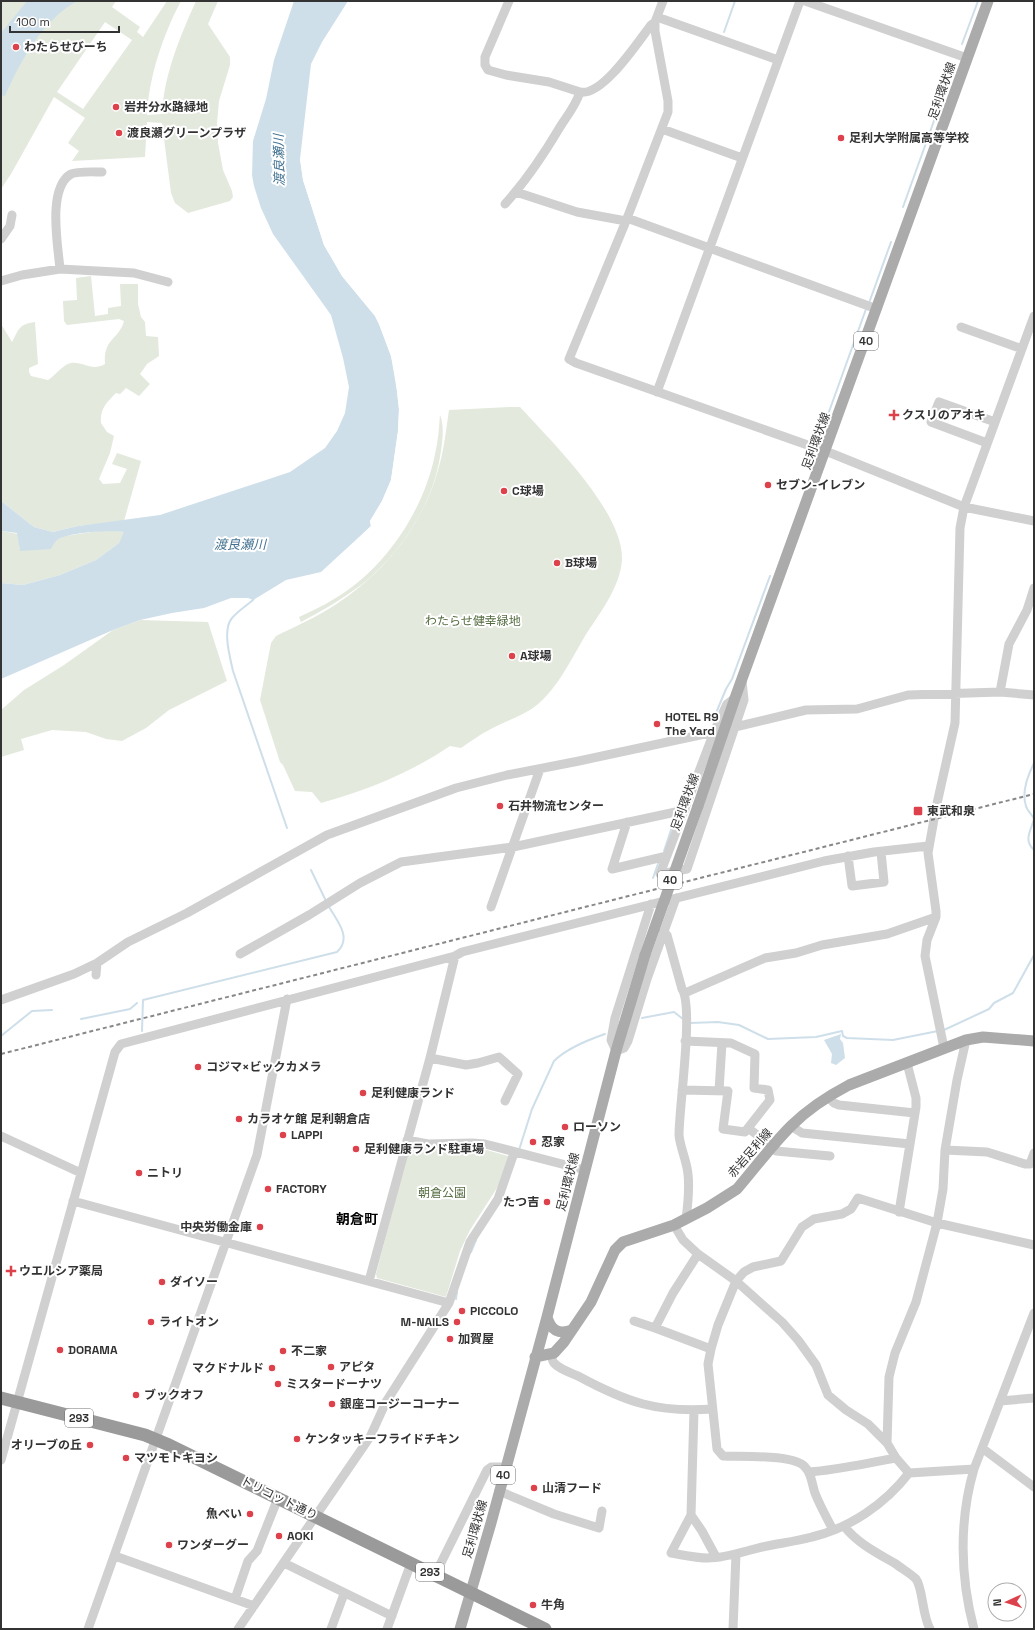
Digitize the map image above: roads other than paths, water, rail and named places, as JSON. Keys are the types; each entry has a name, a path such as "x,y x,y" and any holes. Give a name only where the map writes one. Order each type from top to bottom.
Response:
{"highway":[{"name":"トリコット通り","path":"1,1398 145,1435 157,1440 470,1591 545,1629"}],"main road":[{"name":"足利環状線","path":"460,1629 547,1317 616,1051 645,955 698,806 719,731 742,681 988,1"},
{"name":"赤岩足利線","path":"551,1354 558,1349 591,1302 619,1245 629,1239 674,1225 707,1208 737,1188 791,1126 810,1109 828,1097 848,1085 966,1040 983,1037 1034,1041"},
{"path":"547,1317 549,1324 554,1330 562,1332 572,1330"},
{"path":"535,1357 551,1354"}],"street":[{"path":"509,1 485,57 485,65 488,70 506,75 549,82 585,93 591,91 607,79 625,60 656,20"},
{"path":"663,1 656,20 655,31 669,106 662,129 569,359 576,363 825,453 833,454 964,507 1034,521"},
{"path":"657,392 708,248 800,1"},
{"path":"805,1 967,58"},
{"path":"656,20 778,60"},
{"path":"505,204 516,192 549,146 580,92"},
{"path":"662,129 742,158"},
{"path":"60,269 56,219 59,189 70,175 102,172"},
{"path":"516,192 577,212 626,220 708,248 877,310"},
{"path":"1,239 10,226 12,215"},
{"path":"1,281 22,275 60,269 134,273 168,282"},
{"path":"944,1048 925,956 926,940 936,916 928,862 928,846 953,736 957,693 960,528 964,507 1034,316"},
{"path":"961,327 1022,349"},
{"path":"987,443 931,422 938,402 994,422"},
{"path":"1000,692 1009,644 1027,610 1034,588"},
{"path":"719,731 685,810 660,874 688,868 744,700 742,681"},
{"path":"1,1000 74,974 97,963 128,942 187,913 327,835 456,788 507,775 719,731 806,710 857,709 908,695 1000,692 1034,695"},
{"path":"491,907 540,769"},
{"path":"240,954 309,915 360,883 401,862 513,848 685,810"},
{"path":"627,822 612,869 667,856"},
{"path":"1,1460 115,1052 121,1044 287,999 455,956 462,952 824,861 848,856 928,846"},
{"path":"848,856 852,886 884,882 881,852"},
{"path":"651,904 614,1023 611,1040 616,1051 624,1048 628,1041 663,932 676,898"},
{"path":"685,993 765,958 796,953 822,945 887,934 936,916"},
{"path":"663,932 667,936 682,989 685,993 686,1022 678,1135 688,1169 686,1219"},
{"path":"369,1281 430,1058 455,956"},
{"path":"96,975 97,963"},
{"path":"88,1629 157,1440 257,1154 287,999"},
{"path":"886,1443 889,1377 895,1353 916,1302 937,1223 943,1189 945,1150 957,1080 966,1040"},
{"path":"682,1090 728,1091 723,1129 745,1132 770,1100 768,1090 754,1088 755,1054 731,1043 685,1041"},
{"path":"719,1091 722,1043"},
{"path":"430,1058 466,1064 478,1063 499,1057 518,1074 505,1101"},
{"path":"899,1212 915,1113 916,1098 907,1063"},
{"path":"828,1097 834,1103 839,1105 915,1113"},
{"path":"791,1126 802,1133 910,1144"},
{"path":"748,1128 776,1151 830,1156"},
{"path":"1,1136 81,1173"},
{"path":"408,1140 428,1144 472,1143 494,1146 585,1170"},
{"path":"945,1150 987,1152 1026,1164 1030,1164 1034,1153"},
{"path":"238,1629 370,1437 386,1402 449,1303 470,1242 498,1199 514,1152"},
{"path":"833,1530 816,1494 809,1472 804,1466 797,1462 771,1457 723,1456 717,1450 708,1364 718,1325 736,1281 744,1272 753,1267 781,1261 802,1227 814,1219 842,1214 851,1209 858,1198 937,1223 1034,1244"},
{"path":"73,1201 449,1303"},
{"path":"674,1225 683,1240 698,1254 736,1281 782,1322 816,1364 828,1395 846,1410 868,1424 886,1443 909,1474"},
{"path":"655,1328 673,1293 698,1254"},
{"path":"974,1629 967,1592 963,1554 963,1522 967,1492 974,1469 1034,1314"},
{"path":"634,1322 655,1328 711,1349"},
{"path":"551,1354 555,1364 620,1398 657,1408 694,1410 712,1409"},
{"path":"1000,1401 1034,1398"},
{"path":"694,1410 691,1515 672,1553 708,1558 736,1554 765,1546 813,1537 844,1526 879,1505 909,1474 974,1469"},
{"path":"982,1448 1034,1487"},
{"path":"809,1472 832,1470 896,1458"},
{"path":"435,1575 487,1470 491,1467 505,1467"},
{"path":"499,1491 554,1514 598,1528 602,1511"},
{"path":"235,1599 248,1561 257,1552 278,1498"},
{"path":"691,1515 702,1531 716,1557"},
{"path":"844,1526 856,1539 907,1571 917,1580 920,1589 923,1611 930,1629"},
{"path":"733,1629 736,1554"},
{"path":"115,1556 254,1606"},
{"path":"284,1563 344,1594 392,1616"},
{"path":"387,1629 411,1563"},
{"path":"331,1629 344,1594"}],"water":[{"name":"わたらせびーち","path":"27,1 77,1 53,19 43,30 26,55 5,96 1,95 1,33"},
{"name":"渡良瀬川","path":"294,1 348,1 322,42 311,64 300,159 303,180 324,245 342,276 375,316 391,356 395,374 399,409 398,431 391,480 382,501 370,521 371,526 321,572 286,580 253,600 248,598 231,598 204,608 140,620 113,630 1,679 1,583 23,585 60,575 96,560 119,543 124,532 110,531 78,534 61,538 56,541 51,549 20,551 17,533 2,531 1,540 1,501 34,527 53,532 78,526 160,515 290,472 325,448 337,431 345,413 349,387 343,358 331,315 273,234 261,208 252,175 253,141 266,99 274,60"},
{"path":"841,1034 840,1039 843,1043 845,1058 836,1065 831,1063 832,1054 824,1040"}],"waterway":[{"path":"724,32 735,1"},
{"path":"962,44 978,1"},
{"path":"903,207 953,68"},
{"path":"869,303 891,242"},
{"path":"817,445 866,309"},
{"path":"716,713 732,679 770,576"},
{"path":"254,598 239,611 229,623 227,636 229,651 233,671 287,828"},
{"path":"1034,763 1028,778 1024,795 1027,808 1034,819 1028,839 1034,850"},
{"path":"680,807 687,791"},
{"path":"664,851 675,818"},
{"path":"653,878 659,861"},
{"path":"311,870 326,901"},
{"path":"142,1031 143,1000 337,952 342,946 342,928 328,905"},
{"path":"944,1030 989,1009 994,1003 1013,993 1034,955"},
{"path":"81,1019 130,1009 137,1003"},
{"path":"1,1036 32,1011 52,1010"},
{"path":"642,1018 674,1012 683,1019"},
{"path":"690,1023 718,1022 739,1025 768,1039 816,1037 842,1031 843,1036 847,1038 893,1040 938,1031"},
{"path":"519,1150 532,1109 554,1061 571,1048 605,1034"},
{"path":"471,1252 476,1240"},
{"path":"456,1299 457,1292"}],"railway":[{"path":"1,1054 1034,794"}],"place":[{"name":"わたらせびーち","path":"16,47"},
{"name":"岩井分水路緑地","path":"116,107"},
{"name":"渡良瀬グリーンプラザ","path":"119,133"},
{"name":"足利大学附属高等学校","path":"841,138"},
{"name":"クスリのアオキ","path":"894,415"},
{"name":"セブン-イレブン","path":"768,485"},
{"name":"C球場","path":"504,491"},
{"name":"B球場","path":"557,563"},
{"name":"A球場","path":"512,656"},
{"name":"HOTEL R9 The Yard","path":"657,724"},
{"name":"石井物流センター","path":"500,806"},
{"name":"東武和泉","path":"918,811"},
{"name":"コジマ×ビックカメラ","path":"198,1067"},
{"name":"足利健康ランド","path":"363,1093"},
{"name":"カラオケ館 足利朝倉店","path":"239,1119"},
{"name":"ローソン","path":"565,1127"},
{"name":"LAPPI","path":"283,1135"},
{"name":"忍家","path":"533,1142"},
{"name":"足利健康ランド駐車場","path":"356,1149"},
{"name":"ニトリ","path":"139,1173"},
{"name":"FACTORY","path":"268,1189"},
{"name":"たつ吉","path":"547,1202"},
{"name":"中央労働金庫","path":"260,1227"},
{"name":"ウエルシア薬局","path":"11,1271"},
{"name":"ダイソー","path":"162,1282"},
{"name":"PICCOLO","path":"462,1311"},
{"name":"ライトオン","path":"151,1322"},
{"name":"M-NAiLS","path":"457,1322"},
{"name":"加賀屋","path":"450,1339"},
{"name":"DORAMA","path":"60,1350"},
{"name":"不二家","path":"283,1351"},
{"name":"アピタ","path":"331,1367"},
{"name":"マクドナルド","path":"272,1368"},
{"name":"ミスタードーナツ","path":"278,1384"},
{"name":"ブックオフ","path":"136,1395"},
{"name":"銀座コージーコーナー","path":"332,1404"},
{"name":"ケンタッキーフライドチキン","path":"297,1439"},
{"name":"オリーブの丘","path":"90,1445"},
{"name":"マツモトキヨシ","path":"126,1458"},
{"name":"山清フード","path":"534,1488"},
{"name":"魚べい","path":"250,1514"},
{"name":"AOKI","path":"279,1536"},
{"name":"ワンダーグー","path":"169,1545"},
{"name":"牛角","path":"533,1605"}],"district":[{"name":"朝倉町","path":"357,1219"}],"park label":[{"name":"わたらせ健幸緑地","path":"473,621"},
{"name":"朝倉公園","path":"442,1193"}]}
